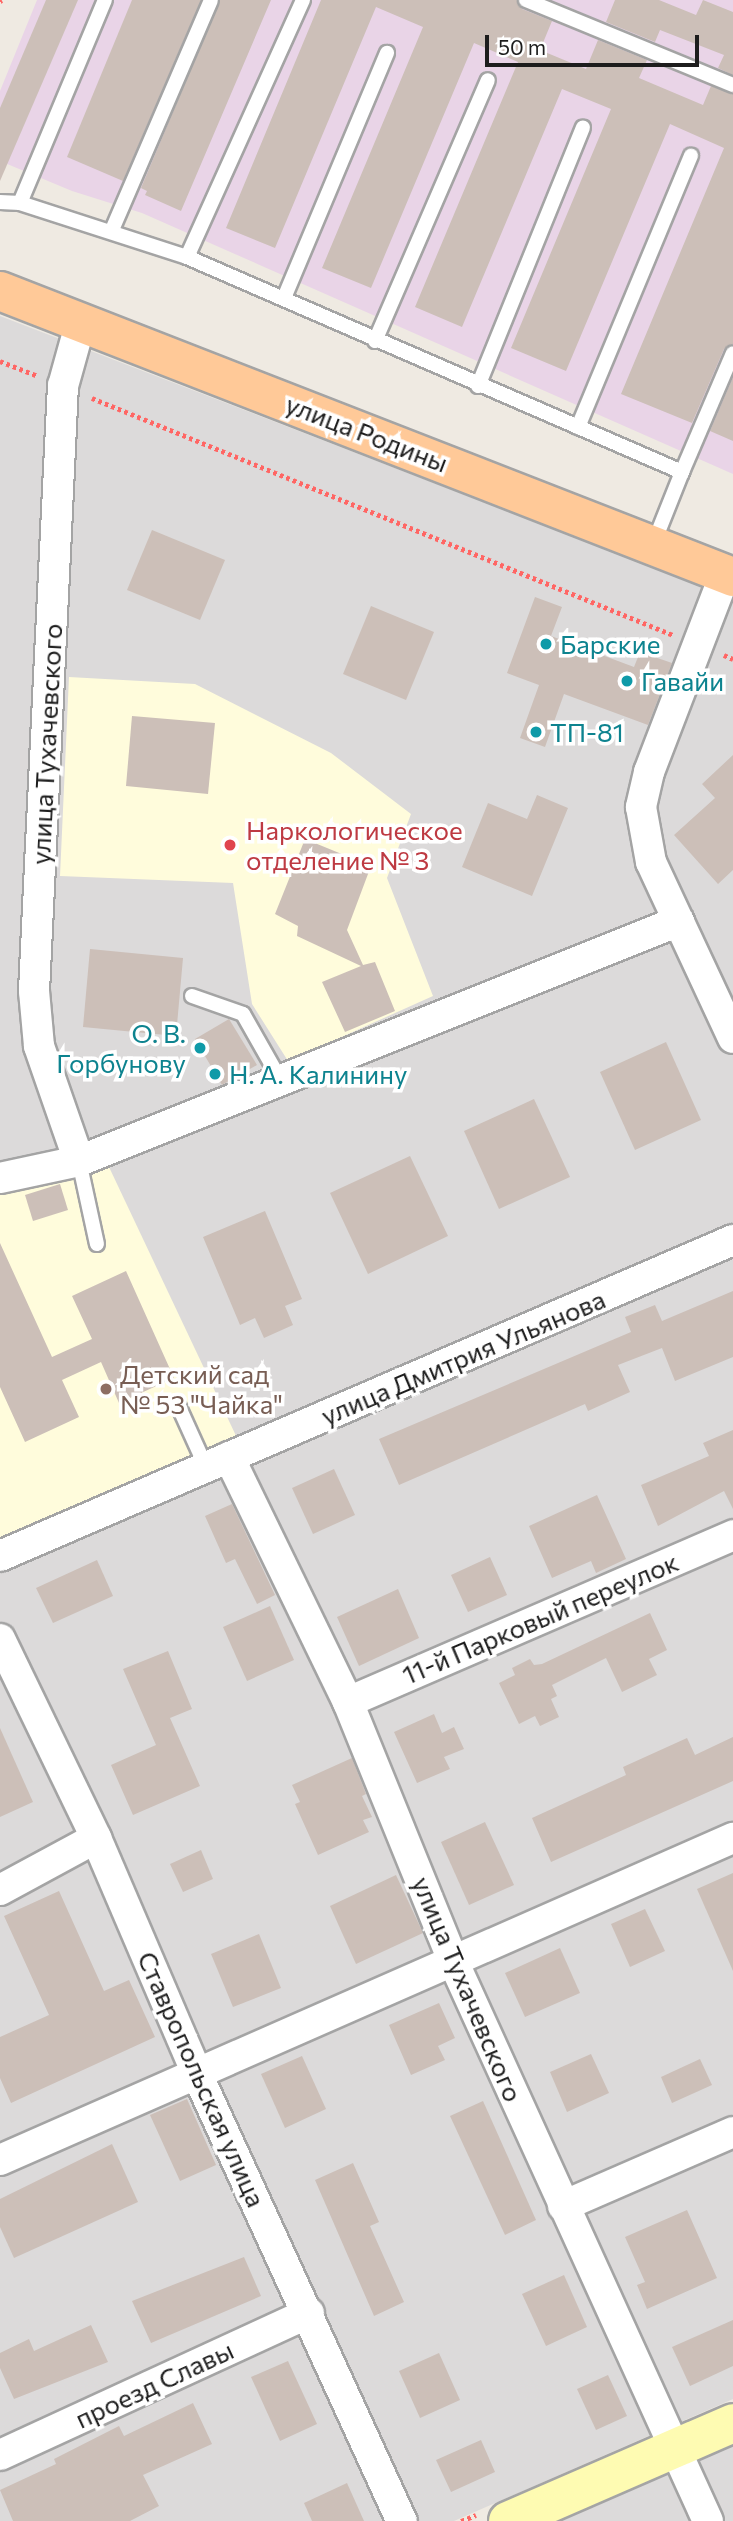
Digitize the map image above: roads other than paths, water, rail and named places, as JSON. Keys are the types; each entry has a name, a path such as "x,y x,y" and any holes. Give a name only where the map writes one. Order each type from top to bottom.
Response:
{"main road":[{"name":"улица Родины","path":"0,291 729,575"}],"street":[{"name":"улица Тухачевского","path":"79,1161 39,1046 34,991 63,386 81,321"},
{"path":"729,575 698,645 649,772 641,807 647,850 733,1038"},
{"path":"0,1178 79,1161 679,920"},
{"name":"улица Дмитрия Ульянова","path":"0,1556 733,1240"},
{"name":"улица Тухачевского","path":"218,1462 348,1702 453,1961 708,2521"},
{"name":"11-й Парковый переулок","path":"348,1702 733,1535"},
{"name":"Ставропольская улица","path":"0,1639 96,1838 197,2074 309,2313 402,2521"},
{"path":"0,1890 96,1838"},
{"path":"0,2160 733,1838"},
{"path":"563,2206 733,2132"},
{"name":"проезд Славы","path":"0,2455 309,2313"},
{"path":"508,2521 733,2423"}],"lane":[{"path":"20,203 105,0"},
{"path":"112,230 211,0"},
{"path":"187,257 303,0"},
{"path":"526,0 733,85"},
{"path":"284,298 387,53"},
{"path":"375,341 488,80"},
{"path":"478,387 583,127"},
{"path":"578,427 691,156"},
{"path":"0,202 20,203 112,230 187,257 284,298 478,387 682,472"},
{"path":"653,545 733,353"},
{"path":"192,996 243,1014 280,1079"},
{"path":"79,1161 97,1244"},
{"path":"178,1405 218,1462"}],"place":[{"name":"Барские","path":"546,644"},
{"name":"Гавайи","path":"627,681"},
{"name":"ТП-81","path":"536,732"},
{"name":"Наркологическое отделение № 3","path":"230,845"},
{"name":"О. В. Горбунову","path":"200,1048"},
{"name":"Н. А. Калинину","path":"215,1074"},
{"name":"Детский сад № 53 \"Чайка\"","path":"106,1389"}]}
